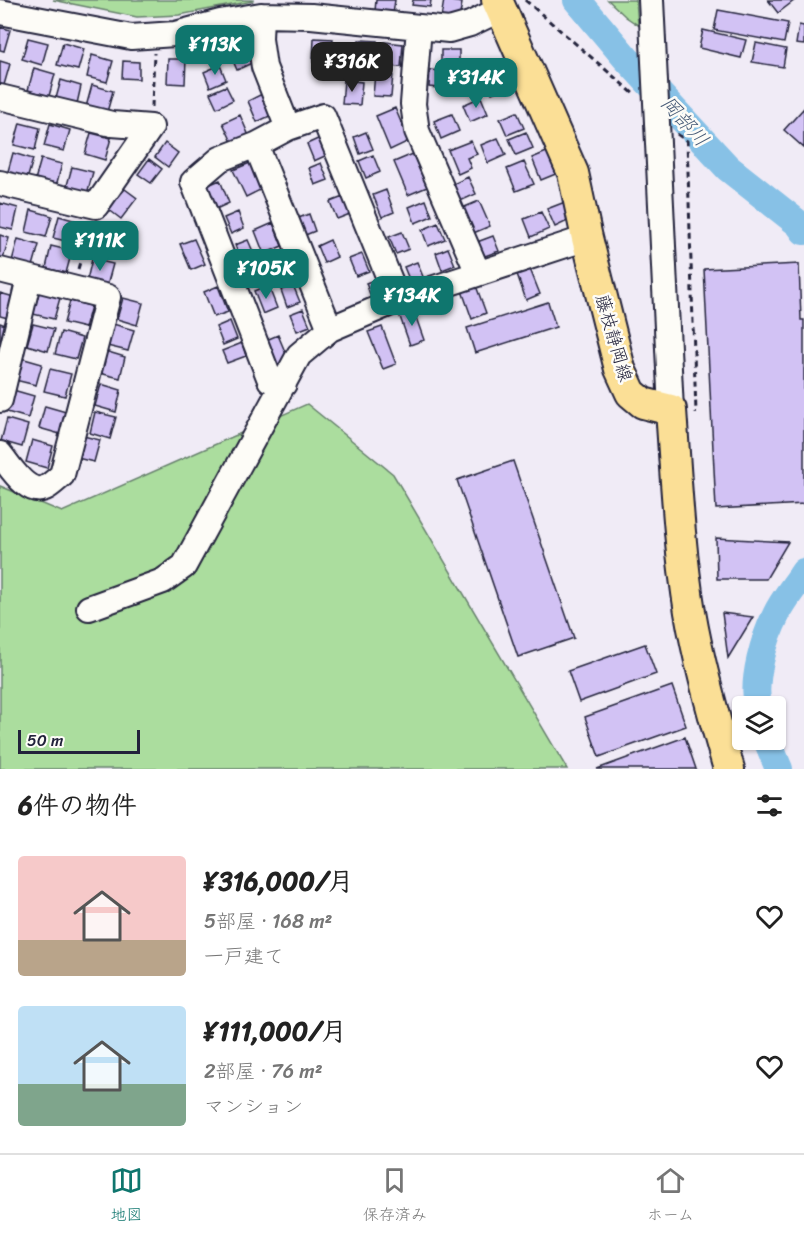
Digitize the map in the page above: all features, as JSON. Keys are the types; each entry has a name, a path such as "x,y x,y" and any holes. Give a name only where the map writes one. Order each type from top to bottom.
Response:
{"main road":[{"name":"藤枝静岡線","path":"499,5 573,173 587,238 621,369 631,393 643,403 671,410"},
{"path":"671,410 679,529 690,613 712,712 729,769"}],"street":[{"path":"651,0 671,410"},
{"path":"0,12 131,37 174,34 220,22 261,15 311,16 449,30 470,24 499,5"},
{"path":"261,15 260,39 264,68 288,128"},
{"path":"419,27 413,104 417,130 478,273"},
{"path":"0,97 112,124 151,126"},
{"path":"285,384 270,380 193,182 220,159 256,145 288,128 323,116 398,300"},
{"path":"0,183 96,206 151,126"},
{"path":"256,145 330,329"},
{"path":"89,608 163,581 184,566 299,355 330,329 398,300 587,238"},
{"path":"0,270 108,297 62,475 45,489 33,489 18,478 0,454"},
{"path":"0,400 29,279"}],"path":[{"path":"151,126 155,36"},
{"path":"73,288 96,206"}],"green space":[{"path":"53,0 253,1 179,15 137,17"},
{"path":"608,0 636,0 638,25 626,17"},
{"path":"307,404 393,474 567,769 0,769 0,486 62,512"}],"building":[{"path":"376,0 395,0 393,14 375,11"},
{"path":"413,0 431,0 430,7 412,5"},
{"path":"444,0 462,3 459,20 441,18"},
{"path":"768,0 795,0 778,13"},
{"path":"718,10 788,23 784,43 714,30"},
{"path":"799,25 804,26 804,45 796,44"},
{"path":"0,27 10,30 4,51 0,50"},
{"path":"703,30 746,40 741,58 699,48"},
{"path":"28,38 48,43 42,65 22,59"},
{"path":"314,38 333,39 331,63 313,62"},
{"path":"359,40 377,41 375,65 357,63"},
{"path":"244,41 254,62 237,70 228,49"},
{"path":"385,42 403,44 401,67 383,66"},
{"path":"63,43 84,49 78,70 57,65"},
{"path":"756,43 786,49 783,67 752,62"},
{"path":"441,50 459,50 459,67 441,67"},
{"path":"92,55 113,61 107,82 87,77"},
{"path":"168,59 186,59 185,84 167,83"},
{"path":"0,61 10,64 4,85 0,84"},
{"path":"123,61 139,62 139,79 122,78"},
{"path":"220,65 226,80 210,87 204,72"},
{"path":"34,68 55,74 49,96 28,90"},
{"path":"430,70 449,72 447,89 429,87"},
{"path":"502,70 509,86 492,93 485,76"},
{"path":"375,73 393,74 391,97 373,96"},
{"path":"61,80 81,86 76,108 55,102"},
{"path":"344,80 362,82 360,105 342,104"},
{"path":"92,85 113,91 107,112 86,107"},
{"path":"226,86 233,100 217,108 210,93"},
{"path":"264,93 274,114 257,122 248,101"},
{"path":"481,97 488,114 470,122 463,105"},
{"path":"395,108 409,141 390,150 376,116"},
{"path":"804,108 804,148 784,130"},
{"path":"517,112 524,128 507,135 500,119"},
{"path":"452,114 459,131 441,139 434,121"},
{"path":"240,115 249,136 233,144 223,123"},
{"path":"20,123 40,128 35,150 14,145"},
{"path":"50,124 70,130 64,151 44,146"},
{"path":"366,132 373,149 360,154 354,137"},
{"path":"526,132 533,148 516,155 509,139"},
{"path":"91,133 111,138 105,160 85,154"},
{"path":"320,138 327,155 314,161 307,144"},
{"path":"498,138 506,155 488,163 481,145"},
{"path":"471,141 477,154 467,158 471,168 458,174 448,150"},
{"path":"165,143 178,153 168,167 155,157"},
{"path":"549,151 558,173 541,180 532,158"},
{"path":"13,153 33,159 27,180 7,175"},
{"path":"413,154 427,187 408,195 394,162"},
{"path":"373,155 380,172 366,178 359,161"},
{"path":"41,159 62,164 56,186 35,180"},
{"path":"149,159 162,169 151,183 138,174"},
{"path":"524,162 534,184 516,191 507,169"},
{"path":"250,163 262,189 246,197 233,170"},
{"path":"321,163 328,180 315,185 309,168"},
{"path":"72,167 93,172 87,194 66,189"},
{"path":"468,177 476,194 458,202 451,185"},
{"path":"220,180 229,203 216,209 206,186"},
{"path":"125,189 137,198 121,219 108,209"},
{"path":"386,190 394,212 382,217 373,195"},
{"path":"343,197 350,214 337,219 330,202"},
{"path":"426,200 432,216 415,223 409,207"},
{"path":"479,201 490,226 471,234 460,209"},
{"path":"565,202 572,219 555,227 547,209"},
{"path":"0,203 18,208 13,230 0,227"},
{"path":"31,210 52,216 46,237 26,232"},
{"path":"238,212 244,228 231,234 224,218"},
{"path":"541,212 549,229 531,237 524,219"},
{"path":"309,214 315,231 303,236 296,219"},
{"path":"59,216 80,222 74,243 53,238"},
{"path":"273,223 282,246 264,254 255,231"},
{"path":"438,223 445,239 428,246 422,230"},
{"path":"99,227 120,233 115,255 94,249"},
{"path":"402,232 409,249 396,254 389,237"},
{"path":"0,235 9,238 3,259 0,259"},
{"path":"493,236 499,251 482,257 477,242"},
{"path":"18,239 39,245 33,266 12,261"},
{"path":"194,239 205,264 191,270 180,244"},
{"path":"248,240 255,256 241,261 235,245"},
{"path":"330,240 337,257 324,263 317,246"},
{"path":"51,246 72,251 66,273 46,268"},
{"path":"448,248 455,265 442,270 436,253"},
{"path":"287,249 297,270 277,280 267,258"},
{"path":"362,254 369,271 356,276 349,259"},
{"path":"92,259 113,264 107,286 87,280"},
{"path":"257,259 266,281 252,287 243,264"},
{"path":"417,262 424,279 411,284 404,267"},
{"path":"799,264 801,320 804,320 804,504 716,509 704,269"},
{"path":"530,269 540,294 526,300 517,274"},
{"path":"379,278 386,295 372,300 366,283"},
{"path":"475,283 486,313 472,319 461,288"},
{"path":"268,285 277,308 263,314 254,291"},
{"path":"293,285 300,302 287,307 281,290"},
{"path":"218,286 228,312 214,317 204,292"},
{"path":"39,292 60,298 54,319 33,314"},
{"path":"0,293 14,297 8,318 0,316"},
{"path":"123,298 143,303 137,325 117,319"},
{"path":"70,301 91,306 85,328 64,323"},
{"path":"548,302 556,327 475,353 467,328"},
{"path":"303,309 310,326 297,331 290,314"},
{"path":"413,309 424,340 410,345 399,314"},
{"path":"230,321 237,339 223,345 216,327"},
{"path":"0,323 5,325 0,345"},
{"path":"33,324 54,329 48,351 27,345"},
{"path":"113,324 134,330 128,351 107,346"},
{"path":"382,327 396,364 383,369 368,332"},
{"path":"61,332 82,338 76,359 55,354"},
{"path":"278,335 289,361 275,367 264,341"},
{"path":"242,343 246,356 227,363 222,351"},
{"path":"105,351 125,357 120,378 99,373"},
{"path":"21,358 42,364 36,385 15,380"},
{"path":"50,369 71,374 65,396 44,391"},
{"path":"101,384 121,390 116,412 95,406"},
{"path":"13,390 34,396 28,418 7,412"},
{"path":"45,406 66,412 60,434 39,428"},
{"path":"95,412 116,417 110,439 90,433"},
{"path":"7,419 28,425 22,447 1,441"},
{"path":"79,435 100,440 94,462 73,457"},
{"path":"32,440 53,446 47,468 26,462"},
{"path":"513,461 574,638 518,657 457,480"},
{"path":"716,538 788,542 766,579 717,579"},
{"path":"722,613 753,617 728,658"},
{"path":"645,644 656,674 579,702 568,671"},
{"path":"672,686 686,726 599,757 585,717"},
{"path":"685,737 696,769 597,769"}],"waterway":[{"name":"岡部川","path":"577,0 625,57 728,168 799,224 804,231"},
{"name":"岡部川","path":"757,696 760,660 767,636 779,609 804,572"},
{"name":"岡部川","path":"771,750 779,769"}]}
